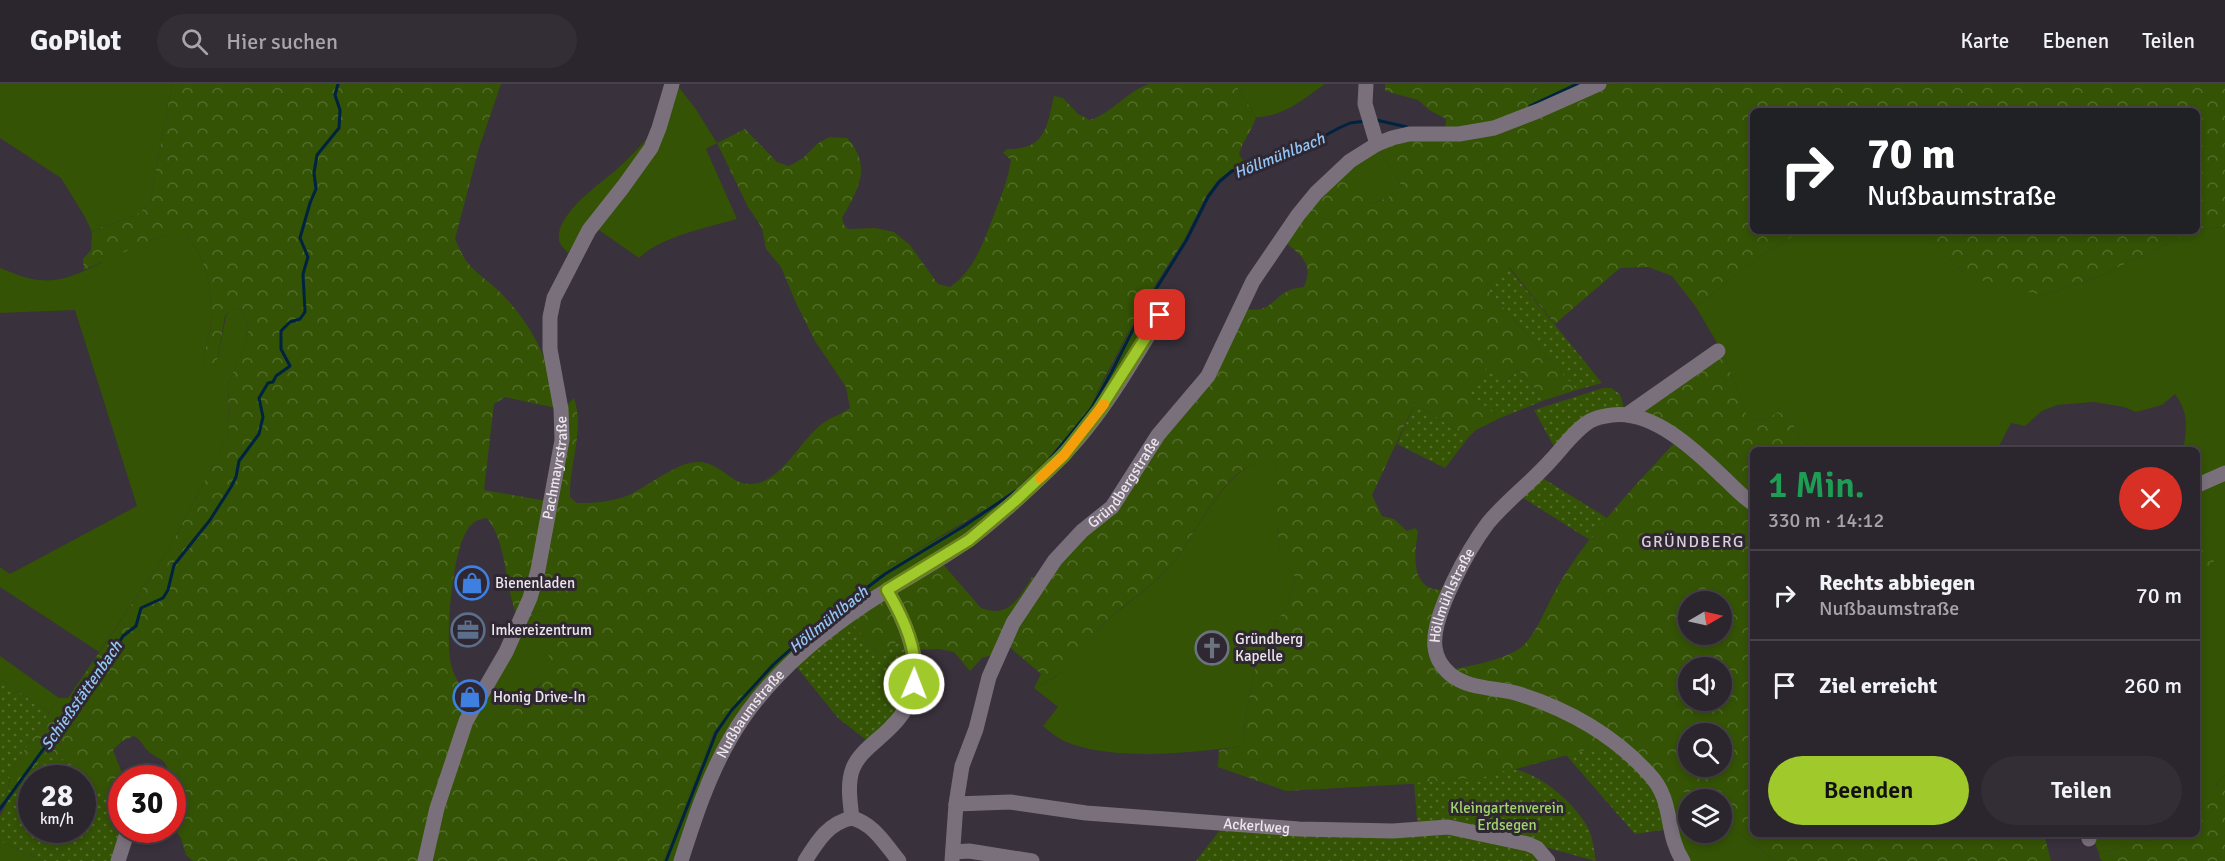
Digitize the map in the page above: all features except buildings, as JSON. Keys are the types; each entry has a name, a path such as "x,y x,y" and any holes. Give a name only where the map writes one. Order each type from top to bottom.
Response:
{"street":[{"name":"Pachmayrstraße","path":"425,861 437,808 466,721 510,644 530,598 538,570 562,440 561,408 552,366 550,339 550,317 554,298 589,230 651,148 672,84"},
{"path":"1366,84 1365,99 1377,144"},
{"name":"Gründbergstraße","path":"953,856 956,804 962,766 976,729 989,676 1003,642 1026,602 1055,560 1071,541 1112,507 1158,435 1208,376 1253,281 1298,215 1334,175 1350,161 1377,144 1402,135 1459,134 1510,122 1599,84"},
{"name":"Nußbaumstraße","path":"681,861 700,806 730,738 777,678 843,620 969,540 1064,455 1100,409 1168,303"},
{"name":"Höllmühlstraße","path":"1628,414 1718,351"},
{"name":"Höllmühlstraße","path":"1683,861 1676,847 1666,799 1659,786 1627,752 1600,731 1562,712 1524,696 1478,686 1454,676 1441,662 1435,648 1437,624 1450,590 1471,548 1488,524 1584,426 1599,417 1628,414 1648,420 1666,431 1750,501"},
{"path":"2200,484 2225,473"},
{"path":"852,818 850,784 853,767 862,754 901,716 911,695 915,678 916,663 910,641 904,623 887,590"},
{"name":"Ackerlweg","path":"956,804 1010,802 1086,813 1299,829 1393,831 1448,827 1528,844 1537,848 1548,861"},
{"path":"805,861 828,830 852,818 875,831 899,861"},
{"path":"118,861 124,843"},
{"path":"953,856 969,851 1032,861"}],"green space":[{"path":"0,84 172,84 150,202 131,217 92,232 61,178 0,138"},
{"path":"172,84 501,84 479,148 455,239 471,267 499,291 530,330 545,359 556,408 505,397 494,404 484,490 547,501 536,560 517,616 499,540 487,518 476,521 470,527 462,540 458,555 451,595 449,652 451,664 465,698 466,711 488,716 510,710 521,704 538,688 546,673 550,627 548,613 538,610 533,613 529,623 520,632 539,581 548,546 564,460 567,405 574,398 578,422 570,497 577,503 605,502 625,497 676,468 695,462 713,465 742,483 762,482 782,468 817,428 850,408 846,387 815,341 781,267 766,249 762,228 748,207 717,143 745,129 777,162 789,166 829,137 847,138 855,148 861,168 857,188 842,218 844,225 848,229 875,228 894,232 910,245 938,284 950,287 972,264 986,235 1010,167 1011,160 1003,153 1007,149 1020,148 1037,141 1043,134 1054,96 1063,98 1078,114 1090,120 1105,113 1133,92 1149,84 1238,84 1237,87 1256,117 1239,154 1245,164 1231,170 1218,180 1206,196 1184,240 1143,304 1089,407 1069,435 1018,487 993,505 893,564 847,598 771,663 714,732 663,861 193,861 186,855 182,843 186,843 186,765 166,765 134,736 122,741 113,750 119,765 108,765 108,794 96,783 96,765 71,765 48,749 38,765 18,765 18,790 6,798 10,779 7,776 59,698 68,698 166,554 229,431 228,384 245,346 249,328 242,308 230,310 225,316 217,361 206,367 203,363 211,319 208,280 200,255 185,235 167,235 151,240 84,270 83,259 91,250 92,232 131,217 150,202"},
{"path":"1238,84 1325,84 1284,111 1256,117 1237,87"},
{"path":"1385,84 1540,84 1535,91 1531,118 1610,84 2225,84 2225,227 2200,231 2200,108 1750,108 1750,234 1796,234 1753,261 1696,307 1672,276 1648,267 1620,268 1555,324 1509,267 1485,287 1577,390 1545,400 1518,370 1507,382 1469,393 1500,418 1476,430 1468,438 1415,403 1372,495 1382,516 1394,519 1407,531 1415,528 1418,531 1416,569 1422,582 1428,587 1447,591 1435,621 1444,671 1492,660 1524,645 1534,632 1565,574 1579,554 1626,495 1676,441 1750,504 1750,837 2045,837 2051,861 1775,861 1732,829 1732,789 1678,789 1678,791 1667,793 1615,747 1576,753 1462,781 1286,791 1218,767 1219,750 1243,746 1245,720 1259,647 1288,605 1295,577 1280,550 1277,527 1277,469 1273,460 1257,462 1242,470 1229,482 1216,497 1185,547 1167,570 1100,627 1072,663 1053,678 1034,688 1041,674 1006,644 1057,563 1113,511 1243,308 1252,310 1264,308 1290,290 1304,287 1307,279 1307,266 1284,241 1342,173 1371,204 1387,198 1402,186 1377,147 1392,141 1445,137 1446,119 1429,110 1418,100 1385,91"},
{"path":"1540,84 1610,84 1531,118 1535,91"},
{"path":"677,85 717,143 706,149 737,219 699,229 659,244 639,258 596,228 616,204"},
{"path":"651,134 635,161 568,253 560,243 559,233 569,213 578,202 625,162"},
{"path":"1377,147 1402,186 1387,198 1371,204 1342,173"},
{"path":"2225,227 2225,470 2200,480 2200,447 2183,447 2185,414 2175,394 2162,405 2136,412 2124,407 2094,402 2057,405 2042,411 2025,426 2011,423 1999,447 1804,447 1795,428 1783,414 1778,412 1758,421 1746,413 1723,353 1696,307 1753,261 1796,234 1926,234 1961,271 2043,295 2098,277 2183,236 2200,234 2200,231"},
{"path":"1926,234 2190,234 2098,277 2043,295 1995,286 1961,271"},
{"path":"167,235 185,235 200,255 205,267 210,293 211,319 203,363 206,366 213,365 217,361 226,316 230,310 242,308 249,328 245,346 228,384 229,431 216,460 166,554 99,652 0,587 0,567 10,574 137,506 75,310 0,313 0,268 35,279 64,278 87,270 131,247"},
{"path":"1508,267 1602,383 1577,390 1485,287"},
{"path":"1155,286 1167,293 1168,299 1068,445 983,524 890,585 741,713 678,861 663,861 707,749 730,709 745,691 794,642 870,580 989,508 1032,475 1057,449 1089,405"},
{"path":"1723,353 1746,413 1758,421 1778,412 1783,414 1795,428 1804,447 1750,447 1750,499 1636,412"},
{"path":"1488,366 1507,382 1518,370 1545,400 1500,418 1469,393"},
{"path":"1603,388 1611,388 1620,394 1625,412 1613,412 1556,450 1534,410"},
{"path":"1415,403 1468,438 1445,468 1397,444"},
{"path":"1262,459 1273,460 1277,469 1277,527 1280,549 1295,577 1288,605 1259,647 1245,720 1243,746 1151,754 1102,751 1062,740 1043,726 1058,707 1034,688 1047,682 1066,668 1082,652 1101,626 1168,569 1223,489 1247,467"},
{"path":"2225,476 2225,775 2200,803 2200,574 2206,573 2205,538 2200,532 2200,486"},
{"path":"1541,477 1607,518 1590,540 1520,496"},
{"path":"2200,532 2205,538 2214,561 2206,573 2200,574"},
{"path":"941,562 981,608 991,611 1006,609 1018,599 1032,577 1037,580 992,655 982,658 970,671 954,652 939,649 917,650 895,589"},
{"path":"879,600 890,603 905,635 880,656 849,620"},
{"path":"538,610 548,613 551,620 549,662 544,679 512,711 495,716 474,716 520,632 529,623 533,613"},
{"path":"849,620 880,656 905,635 910,648 905,702 870,743 838,718 795,665"},
{"path":"0,656 59,698 49,713 0,679"},
{"path":"0,679 49,713 7,776 10,778 6,797 18,789 18,843 96,843 96,783 108,794 108,843 118,843 112,861 43,861 0,841 0,816 6,805 3,802 0,805"},
{"path":"1615,747 1646,774 1669,829 1635,834 1566,755 1589,749"},
{"path":"48,749 71,765 38,765"},
{"name":"Kleingartenverein Erdsegen","path":"1511,769 1522,771 1544,782 1575,809 1590,832 1596,861 1541,846 1544,861 1196,861 1220,830 1418,831 1414,783 1484,777"},
{"path":"2225,775 2225,861 2103,861 2100,859 2099,853 2159,837 2200,837 2200,803"},
{"path":"1678,789 1678,835 1667,793"},
{"path":"1732,829 1775,861 1685,861 1680,843 1732,843"},
{"path":"2092,837 2159,837 2156,839 2099,853"},
{"path":"0,841 43,861 0,861"}],"waterway":[{"name":"Schießstättenbach","path":"0,809 90,685 96,671 108,661 123,636 136,626 141,608 163,598 168,590 174,565 210,520 236,477 239,461 259,434 263,417 259,398 268,383 273,382 276,376 290,366 281,349 281,331 290,322 300,319 305,312 303,274 308,257 300,238 316,189 314,173 317,155 339,128 340,110 335,95 338,84"},
{"name":"Höllmühlbach","path":"1530,106 1577,84"},
{"name":"Höllmühlbach","path":"1376,120 1407,127"},
{"name":"Höllmühlbach","path":"1051,458 1091,409 1144,308 1186,241 1208,197 1219,182 1232,171 1298,150 1350,123 1366,121"},
{"name":"Höllmühlbach","path":"666,861 716,733 731,711 773,665 814,628 885,574 1016,491"}],"slow traffic":[{"path":"1040,478 1064,455 1104,404"}],"place":[{"name":"Bienenladen","path":"472,583"},
{"name":"Imkereizentrum","path":"468,630"},
{"name":"Gründberg Kapelle","path":"1212,648"},
{"name":"Honig Drive-In","path":"470,697"}],"district":[{"name":"GRÜNDBERG","path":"1693,541"}],"route":[{"path":"914,684 915,656 904,623 887,590 969,540 1064,455 1086,429 1116,386 1160,315"}]}
